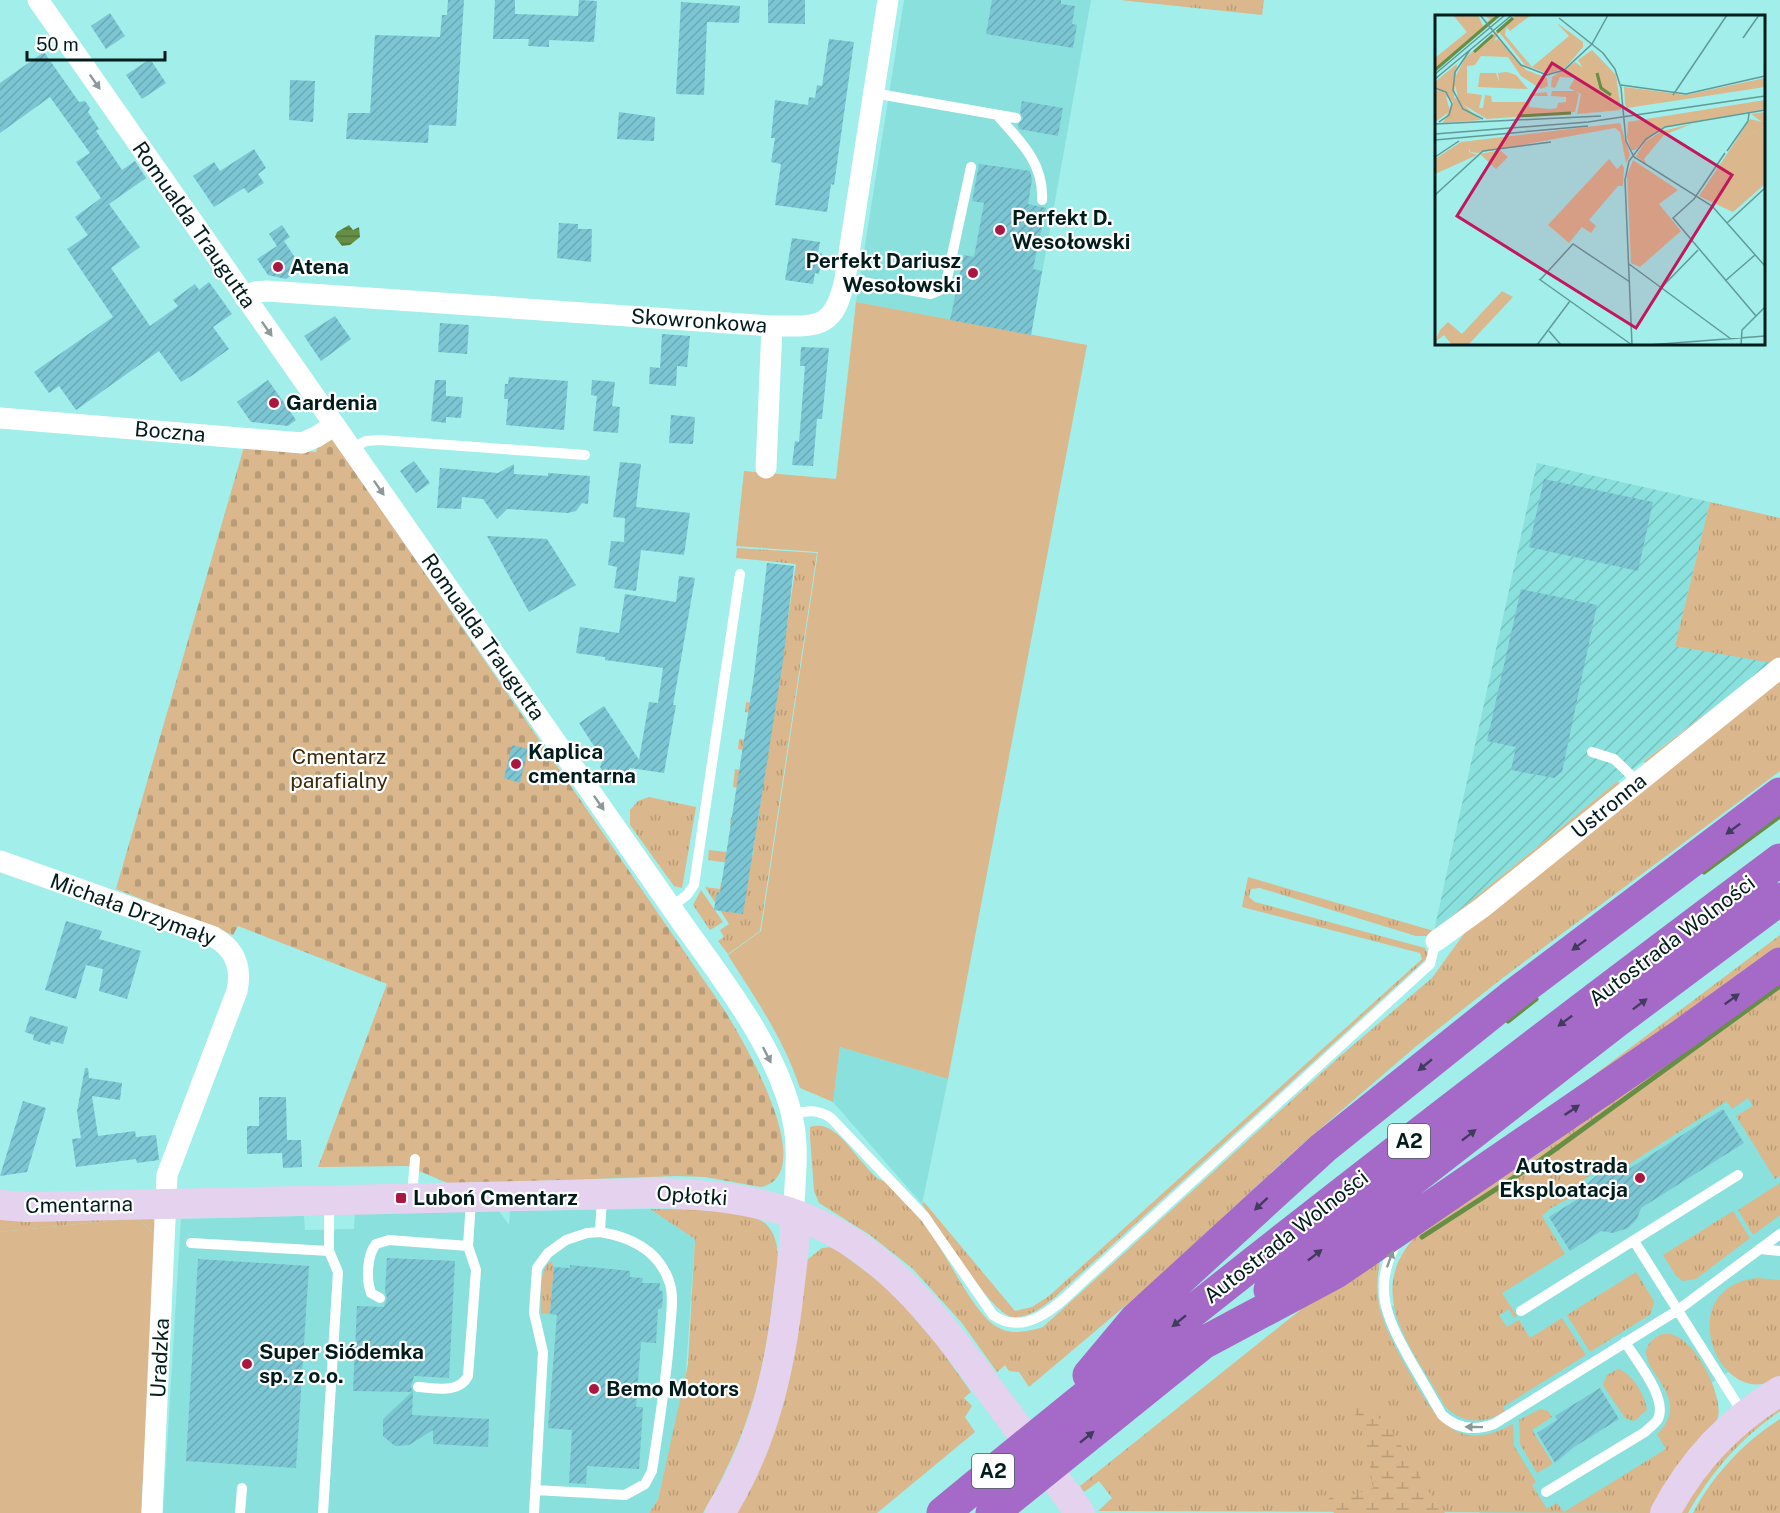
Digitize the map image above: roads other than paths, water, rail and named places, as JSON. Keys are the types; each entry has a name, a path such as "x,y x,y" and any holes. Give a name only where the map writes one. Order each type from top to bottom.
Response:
{"highway":[{"path":"1044,1430 1136,1320 1323,1148 1510,998 1780,795"},
{"name":"Autostrada Wolności","path":"943,1513 1422,1130 1780,860"},
{"name":"Autostrada Wolności","path":"1203,1343 1515,1100 1780,899"},
{"path":"1203,1343 1336,1272 1682,1035 1780,963"},
{"name":"A2","path":"992,1513 1203,1343"}],"street":[{"name":"Romualda Traugutta","path":"38,0 738,1005 771,1061 792,1115 797,1152 794,1214"},
{"name":"Skowronkowa","path":"245,298 255,292 267,291 772,326 814,325 825,320 838,305 844,279 888,0"},
{"path":"766,468 772,326"},
{"name":"Boczna","path":"0,418 302,443 312,440 335,425"},
{"name":"Ustronna","path":"1436,941 1474,914 1780,668"},
{"name":"Michała Drzymały","path":"0,861 213,937 222,942 236,958 239,969 237,991 169,1170 164,1198"},
{"name":"Opłotki","path":"164,1198 329,1200 603,1194 716,1196 753,1201 794,1214 852,1242 894,1274 943,1327 1080,1513"},
{"name":"Cmentarna","path":"0,1205 15,1207 164,1198"},
{"name":"Uradzka","path":"153,1513 164,1198"},
{"path":"720,1513 749,1458 774,1389 782,1348 795,1238 794,1214"},
{"path":"1665,1513 1702,1456 1721,1435 1744,1415 1780,1391"}],"lane":[{"path":"873,93 1016,118"},
{"path":"997,115 1023,145 1038,167 1043,188 1042,200"},
{"path":"844,279 931,294 945,288 970,167"},
{"path":"352,448 366,441 380,440 585,455"},
{"path":"671,907 687,896 694,885 740,574"},
{"path":"1592,752 1614,759 1639,783"},
{"path":"792,1115 809,1110 824,1113 831,1118 925,1217 993,1315 1011,1323 1030,1322 1047,1312 1091,1274 1430,964 1436,941"},
{"path":"412,1198 414,1159"},
{"path":"1521,1311 1738,1175"},
{"path":"600,1232 603,1194"},
{"path":"418,1387 453,1388 465,1382 468,1376 476,1270 468,1246 471,1197"},
{"path":"323,1513 338,1272 329,1251 329,1200"},
{"path":"1417,1216 1402,1234 1391,1253 1384,1278 1384,1294 1390,1323 1433,1400 1449,1421 1472,1429 1494,1424 1678,1310 1780,1234"},
{"path":"534,1513 535,1490 543,1352 534,1313 537,1268 548,1253 566,1240 587,1233 600,1232 625,1238 646,1248 661,1266 669,1283 671,1306 669,1345 652,1471 645,1484 625,1495 535,1490"},
{"path":"380,1298 371,1293 369,1280 370,1253 376,1244 389,1240 468,1246"},
{"path":"1634,1241 1744,1415"},
{"path":"191,1243 329,1251"},
{"path":"1760,1249 1780,1251"},
{"path":"1546,1492 1645,1432 1658,1419 1661,1409 1659,1398 1625,1342"},
{"path":"240,1513 242,1488"}],"waterway":[{"path":"1704,872 1780,816"},
{"path":"1422,1237 1535,1164 1780,986"},
{"path":"1508,1021 1536,999"}],"place":[{"name":"Perfekt D. Wesołowski","path":"1000,230"},
{"name":"Atena","path":"278,267"},
{"name":"Perfekt Dariusz Wesołowski","path":"973,273"},
{"name":"Gardenia","path":"274,403"},
{"name":"Kaplica cmentarna","path":"516,764"},
{"name":"Autostrada Eksploatacja","path":"1640,1178"},
{"name":"Luboń Cmentarz","path":"401,1198"},
{"name":"Super Siódemka sp. z o.o.","path":"247,1364"},
{"name":"Bemo Motors","path":"594,1389"}],"park label":[{"name":"Cmentarz parafialny","path":"339,769"}]}
